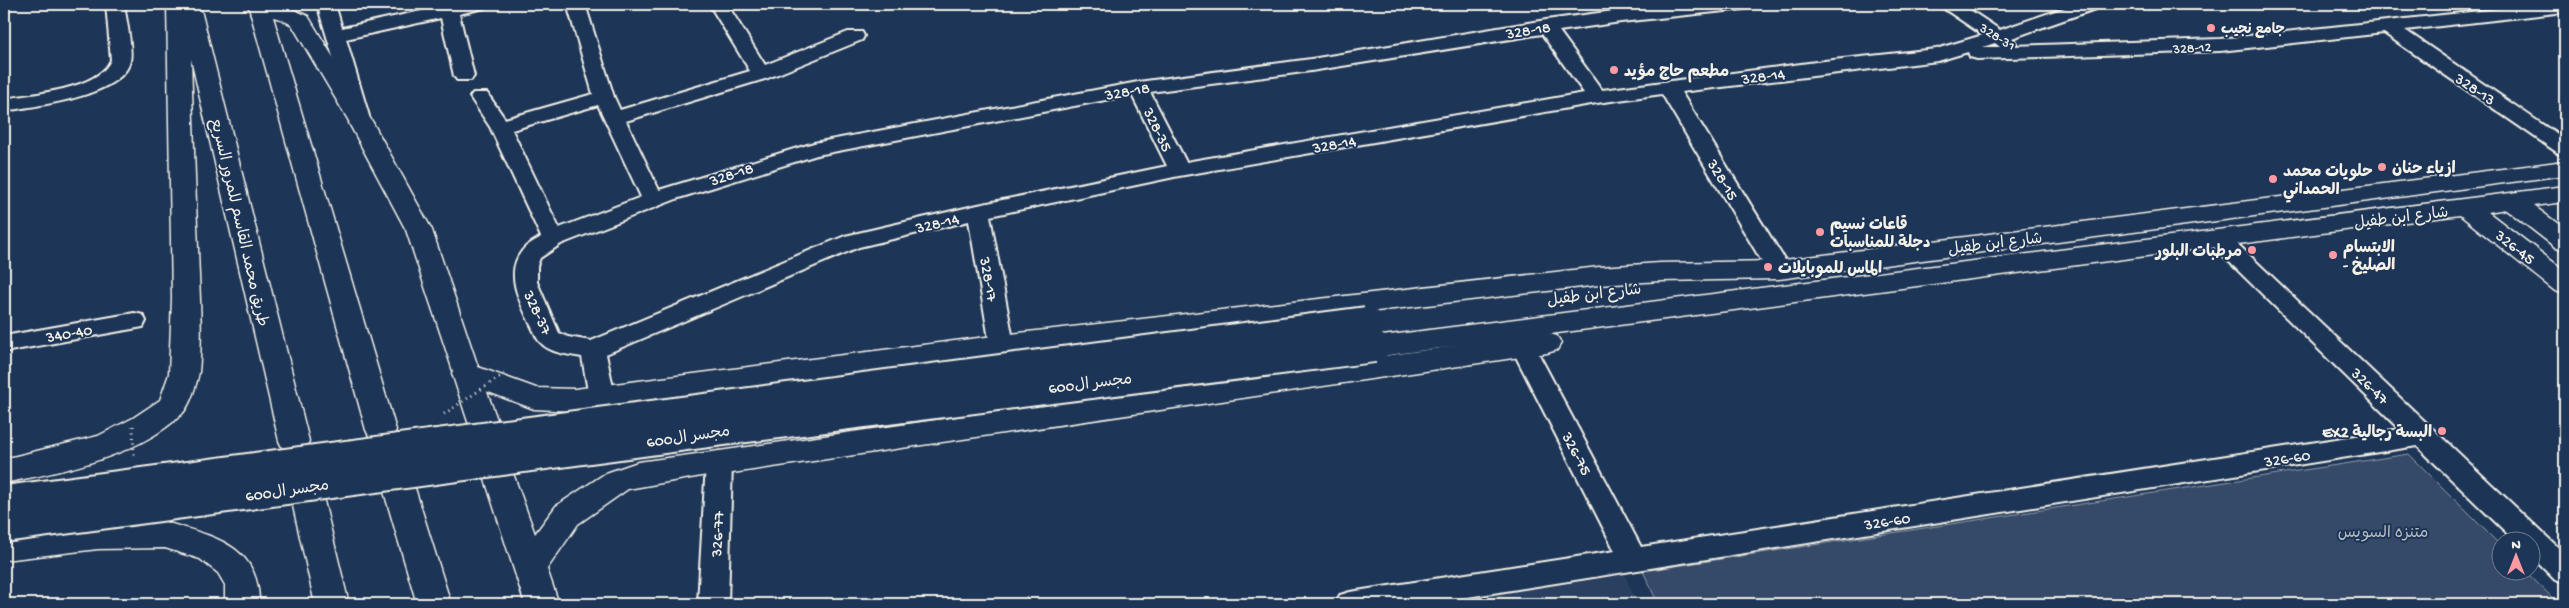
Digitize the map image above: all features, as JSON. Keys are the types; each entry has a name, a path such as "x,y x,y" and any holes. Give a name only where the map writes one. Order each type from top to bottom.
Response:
{"main road":[{"path":"4,471 60,459 108,445 144,426 172,406 184,374 186,299 178,4"},
{"name":"طريق محمد القاسم للمرور السريع","path":"189,4 294,441"},
{"path":"381,430 258,6 287,13 300,21 361,123 418,230 484,425"},
{"name":"شارع ابن طفيل","path":"1370,334 1779,270 2565,168"},
{"name":"شارع ابن طفيل","path":"1370,334 1800,294 2565,194"},
{"name":"326-45","path":"2511,201 2556,236"},
{"name":"326-45","path":"2466,207 2565,285"},
{"path":"2501,235 2504,231 2517,226 2556,236"},
{"path":"466,373 534,398 575,400 1002,345 1600,276 1652,272 1779,270"},
{"path":"530,567 567,515 617,481 638,474 1523,348 1734,312 1800,294"},
{"name":"مجسر ال600","path":"4,502 1020,366 1370,334"},
{"name":"مجسر ال600","path":"4,527 739,428 1370,334"},
{"path":"499,473 542,604"},
{"path":"398,486 434,604"},
{"path":"307,497 332,604"},
{"path":"4,547 98,536 165,535 212,549 230,564 242,584 242,604"}],"street":[{"path":"4,105 81,90 112,75 121,60 115,4"},
{"path":"326,4 361,123"},
{"path":"336,35 478,4"},
{"path":"576,4 604,97 653,200"},
{"path":"718,4 761,74"},
{"name":"328-18","path":"530,254 553,239 653,200 754,166 814,149 1138,88 1311,65 1546,26 1621,16 1744,4"},
{"name":"328-31","path":"1949,4 1997,38 2022,51"},
{"name":"328-14","path":"593,350 823,252 853,242 978,212 1179,170 1597,97 1938,55 1997,38 2092,4"},
{"name":"328-12","path":"1938,55 2220,46 2565,7"},
{"path":"449,10 464,76"},
{"path":"1546,26 1597,97"},
{"name":"328-13","path":"2387,26 2565,149"},
{"path":"614,118 761,74 855,36"},
{"name":"328-15","path":"1668,87 1779,270"},
{"name":"328-35","path":"1138,88 1179,170"},
{"path":"480,97 500,127 553,239"},
{"path":"500,127 604,97"},
{"name":"328-17","path":"978,212 1002,345"},
{"name":"326-47","path":"2219,239 2565,572"},
{"name":"328-37","path":"530,254 526,266 525,282 549,338 562,345 593,350"},
{"name":"340-40","path":"4,344 134,321"},
{"name":"326-75","path":"1523,348 1633,560"},
{"path":"593,350 602,397"},
{"name":"326-60","path":"1360,603 2423,435"},
{"name":"326-77","path":"713,604 719,463"}],"lane":[{"path":"258,6 284,4"}],"path":[{"path":"436,419 504,374"},
{"path":"133,426 134,464"}],"shaded area":[{"path":"1625,575 1637,604 1430,604"}],"green space":[{"name":"متنزه السويس","path":"2409,454 2492,537 2492,580 2534,580 2559,604 1658,604 1643,571"}],"place":[{"name":"جامع نجيب","path":"2211,28"},
{"name":"مطعم حاج مؤيد","path":"1614,70"},
{"name":"ازياء حنان","path":"2382,167"},
{"name":"حلويات محمد الحمداني","path":"2273,179"},
{"name":"قاعات نسيم دجلة للمناسبات","path":"1820,232"},
{"name":"مرطبات البلور","path":"2252,250"},
{"name":"الابتسام - الصليخ","path":"2333,255"},
{"name":"الماس للموبايلات","path":"1768,267"},
{"name":"EX2 البسة رجالية","path":"2442,431"}]}
